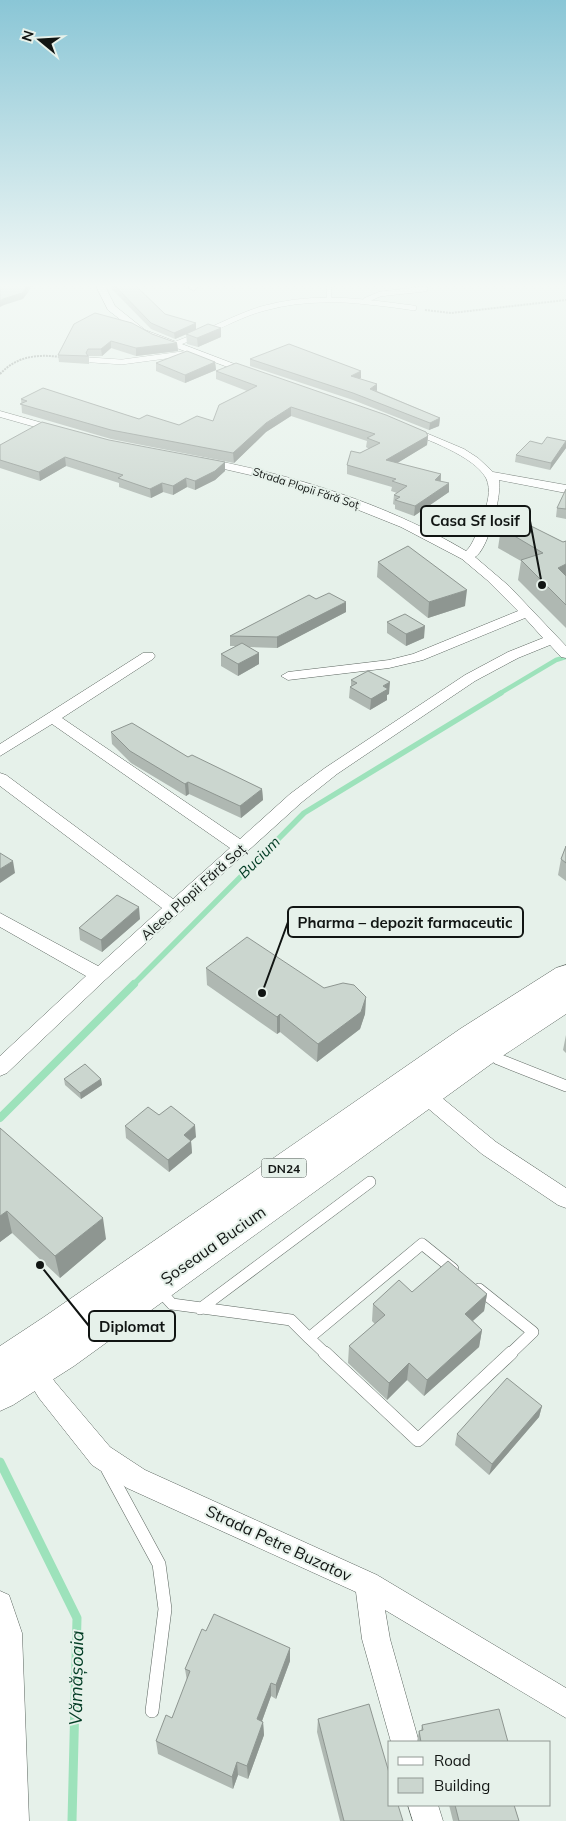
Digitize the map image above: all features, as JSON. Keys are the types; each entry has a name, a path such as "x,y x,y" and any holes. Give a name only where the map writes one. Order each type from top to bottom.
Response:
{"main road":[{"name":"Șoseaua Bucium","path":"12,1372 479,1044 566,975"},
{"name":"Șoseaua Bucium","path":"479,1044 566,998"},
{"name":"Șoseaua Bucium","path":"12,1372 155,1285 416,1088"}],"street":[{"path":"243,369 260,375"},
{"path":"0,414 69,434"},
{"path":"394,422 451,447 492,475 566,489"},
{"name":"Strada Plopii Fără Soț","path":"188,458 264,473 351,501 410,525 466,556 497,583 560,648"},
{"path":"466,556 474,552 493,500 496,488 492,475"},
{"path":"288,676 389,664 418,657 525,613"},
{"name":"Aleea Plopii Fără Soț","path":"0,1068 99,975 175,909 296,798 339,765 470,678 513,655 560,648"},
{"path":"0,751 148,656"},
{"path":"51,717 242,848"},
{"path":"0,778 175,909"},
{"path":"0,919 99,975"},
{"path":"416,1088 489,1148 566,1199"},
{"name":"Strada Petre Buzatov","path":"12,1372 47,1390 101,1456 136,1479 266,1536 368,1584 566,1704"},
{"path":"368,1584 376,1638 405,1741"},
{"path":"0,1604 8,1633 14,1821"},
{"path":"423,1806 428,1821"}],"lane":[{"path":"479,1044 498,1059 566,1086"},
{"path":"200,1309 370,1182"},
{"path":"155,1285 172,1304 291,1320 309,1338 418,1440 533,1332 422,1244 309,1338"},
{"path":"101,1456 159,1564 165,1609 152,1711"}],"building":[{"path":"170,369 199,369 185,375"},
{"path":"221,369 253,369 386,415 426,432 428,436 386,460 441,474 435,480 449,483 415,506 395,500 400,497 394,495 407,486 392,481 396,479 347,465 351,451 360,453 380,443 367,438 375,434 291,407 266,423 233,453 111,430 20,404 27,401 21,399 43,388 139,419 147,415 179,425 197,416 213,421 219,405 257,386 216,371"},
{"path":"280,369 356,369 361,371 351,376 377,384 370,389 440,418 430,423 353,393"},
{"path":"42,422 109,440 225,462 215,471 195,481 186,478 173,486 162,483 150,489 118,478 123,475 65,457 39,472 0,460 0,445"},
{"path":"547,437 566,441 551,463 516,455 530,441 542,444"},
{"path":"566,489 566,509 557,508"},
{"path":"519,520 563,542 566,541 566,564 558,568 566,576 566,605 521,560 543,553 501,528"},
{"path":"408,546 467,590 429,602 378,562"},
{"path":"329,593 346,602 277,637 230,636 309,595 316,599"},
{"path":"405,614 425,626 406,634 387,622"},
{"path":"242,643 259,653 238,664 221,654"},
{"path":"368,671 390,682 383,686 388,689 371,699 350,687 357,683 351,680"},
{"path":"132,723 188,757 192,755 262,789 240,806 188,782 185,784 130,751 111,732"},
{"path":"566,846 566,863 561,859"},
{"path":"0,853 13,861 0,869"},
{"path":"117,895 139,907 101,940 79,928"},
{"path":"247,937 324,988 343,983 354,985 366,997 361,1012 318,1044 280,1014 277,1017 206,968"},
{"path":"85,1064 101,1079 80,1093 64,1079"},
{"path":"171,1106 195,1125 184,1135 191,1141 168,1160 125,1126 148,1107 159,1115"},
{"path":"0,1128 103,1218 55,1256 7,1211 0,1216"},
{"path":"448,1261 487,1294 465,1314 482,1330 427,1380 409,1363 389,1383 349,1346 385,1315 373,1304 399,1280 412,1292"},
{"path":"507,1378 542,1406 492,1464 457,1434"},
{"path":"214,1614 290,1648 276,1685 271,1683 257,1719 263,1722 247,1766 237,1762 232,1777 156,1741 166,1715 172,1718 190,1671 185,1669 202,1629 206,1631"},
{"path":"369,1704 388,1769 388,1806 398,1806 403,1821 344,1821 318,1719"},
{"path":"499,1709 508,1741 421,1741 419,1731 423,1730 422,1725"},
{"path":"455,1806 514,1806 519,1821 459,1821"}],"waterway":[{"name":"Bucium","path":"499,694 556,660 566,657"},
{"name":"Bucium","path":"133,985 304,813 501,693"},
{"name":"Bucium","path":"0,1118 133,985"},
{"name":"Vămășoaia","path":"0,1462 77,1618 72,1821"}],"place":[{"name":"Casa Sf Iosif","path":"542,585"},
{"name":"Pharma – depozit farmaceutic","path":"262,993"},
{"name":"Diplomat","path":"40,1265"}]}
